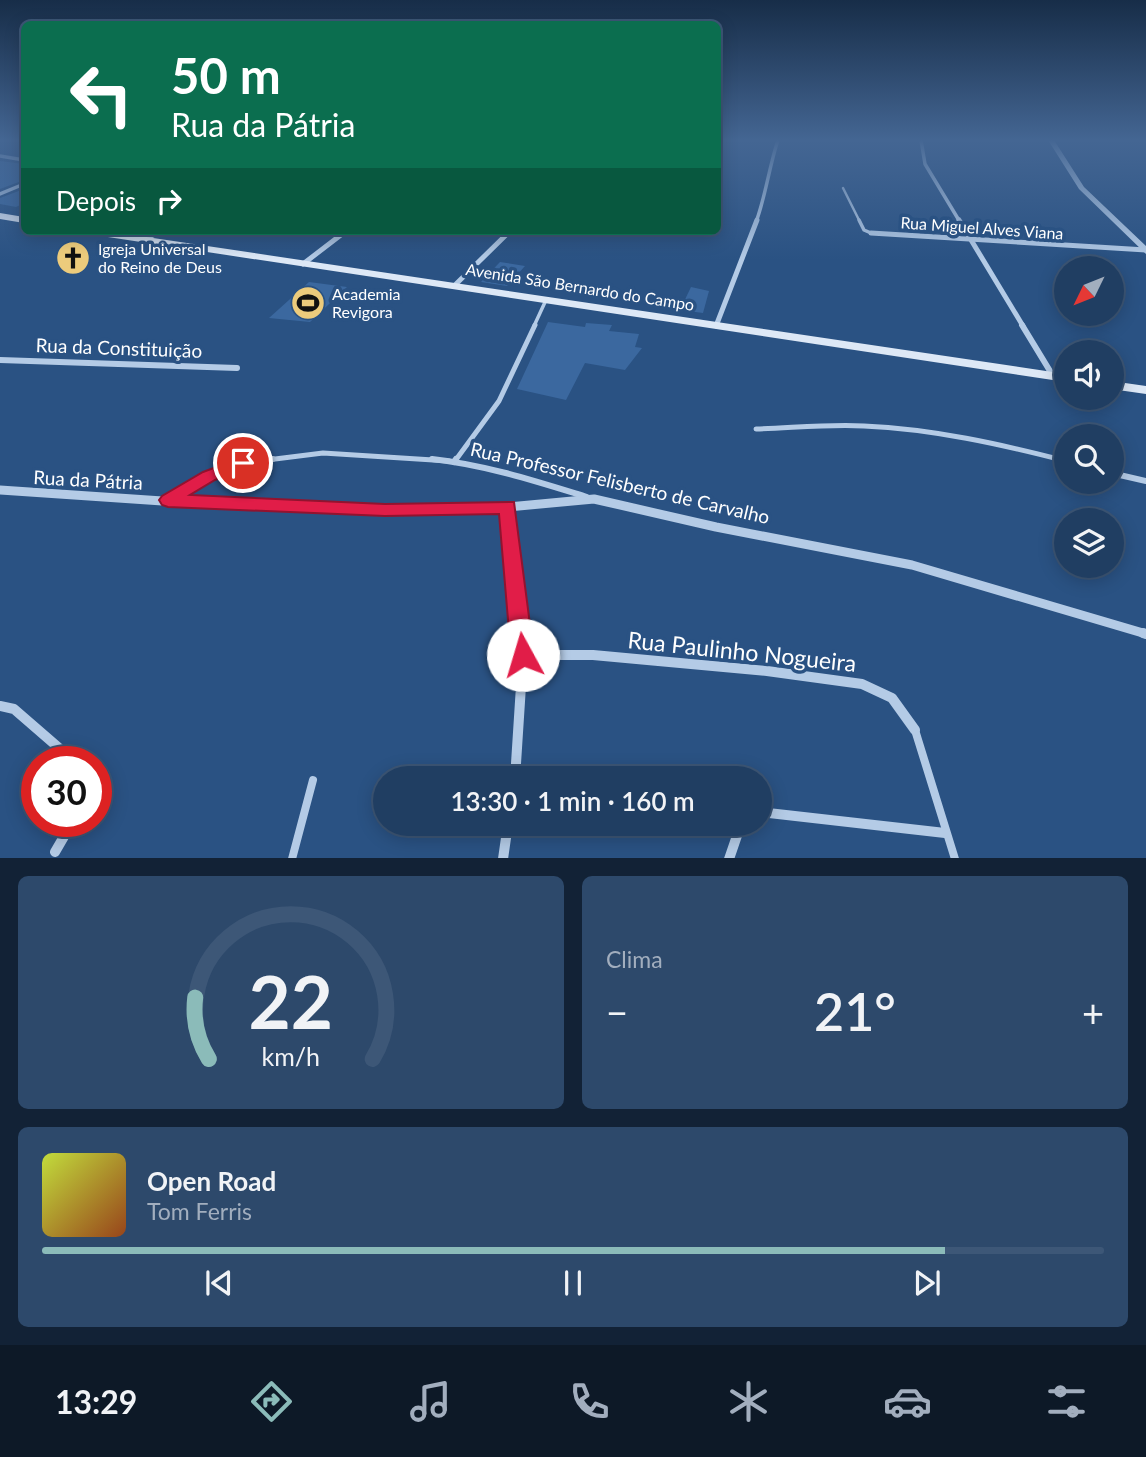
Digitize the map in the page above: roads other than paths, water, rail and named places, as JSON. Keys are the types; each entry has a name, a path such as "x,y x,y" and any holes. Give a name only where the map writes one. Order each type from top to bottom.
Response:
{"main road":[{"path":"0,216 21,220"},
{"name":"Avenida São Bernardo do Campo","path":"112,235 1054,376"},
{"path":"1124,387 1146,390"}],"street":[{"path":"716,326 765,198 768,180"},
{"path":"936,180 1054,369"},
{"path":"1076,180 1081,188 1146,250"},
{"path":"0,194 21,185"},
{"name":"Rua Miguel Alves Viana","path":"871,233 1146,250"},
{"path":"143,240 153,235"},
{"path":"303,264 341,235"},
{"path":"454,286 506,235"},
{"name":"Rua da Constituição","path":"0,360 237,368"},
{"path":"0,367 14,361"},
{"name":"Rua da Pátria","path":"0,490 385,510 508,507 594,499"},
{"name":"Rua Professor Felisberto de Carvalho","path":"594,499 716,527 912,565 1146,634"},
{"path":"508,507 523,655 516,766"},
{"name":"Rua Paulinho Nogueira","path":"523,655 593,655 767,671 862,684 892,698 915,730"},
{"path":"0,706 14,709 57,746"},
{"path":"772,813 945,833"},
{"path":"503,858 507,836"},
{"path":"729,858 737,836"},
{"path":"55,852 64,837"}],"lane":[{"name":"Rua Miguel Alves Viana","path":"843,188 864,230 871,233"},
{"path":"454,462 499,401 546,300"},
{"path":"756,429 861,425 901,428 1000,444 1054,458"},
{"name":"Rua Professor Felisberto de Carvalho","path":"168,500 209,476 243,463 323,453 454,462 515,474 594,499"},
{"path":"1124,476 1146,481"},
{"name":"Rua Paulinho Nogueira","path":"915,730 955,858"},
{"path":"292,858 313,780"}],"place":[{"name":"Igreja Universal do Reino de Deus","path":"73,258"},
{"name":"Academia Revigora","path":"308,303"}]}
